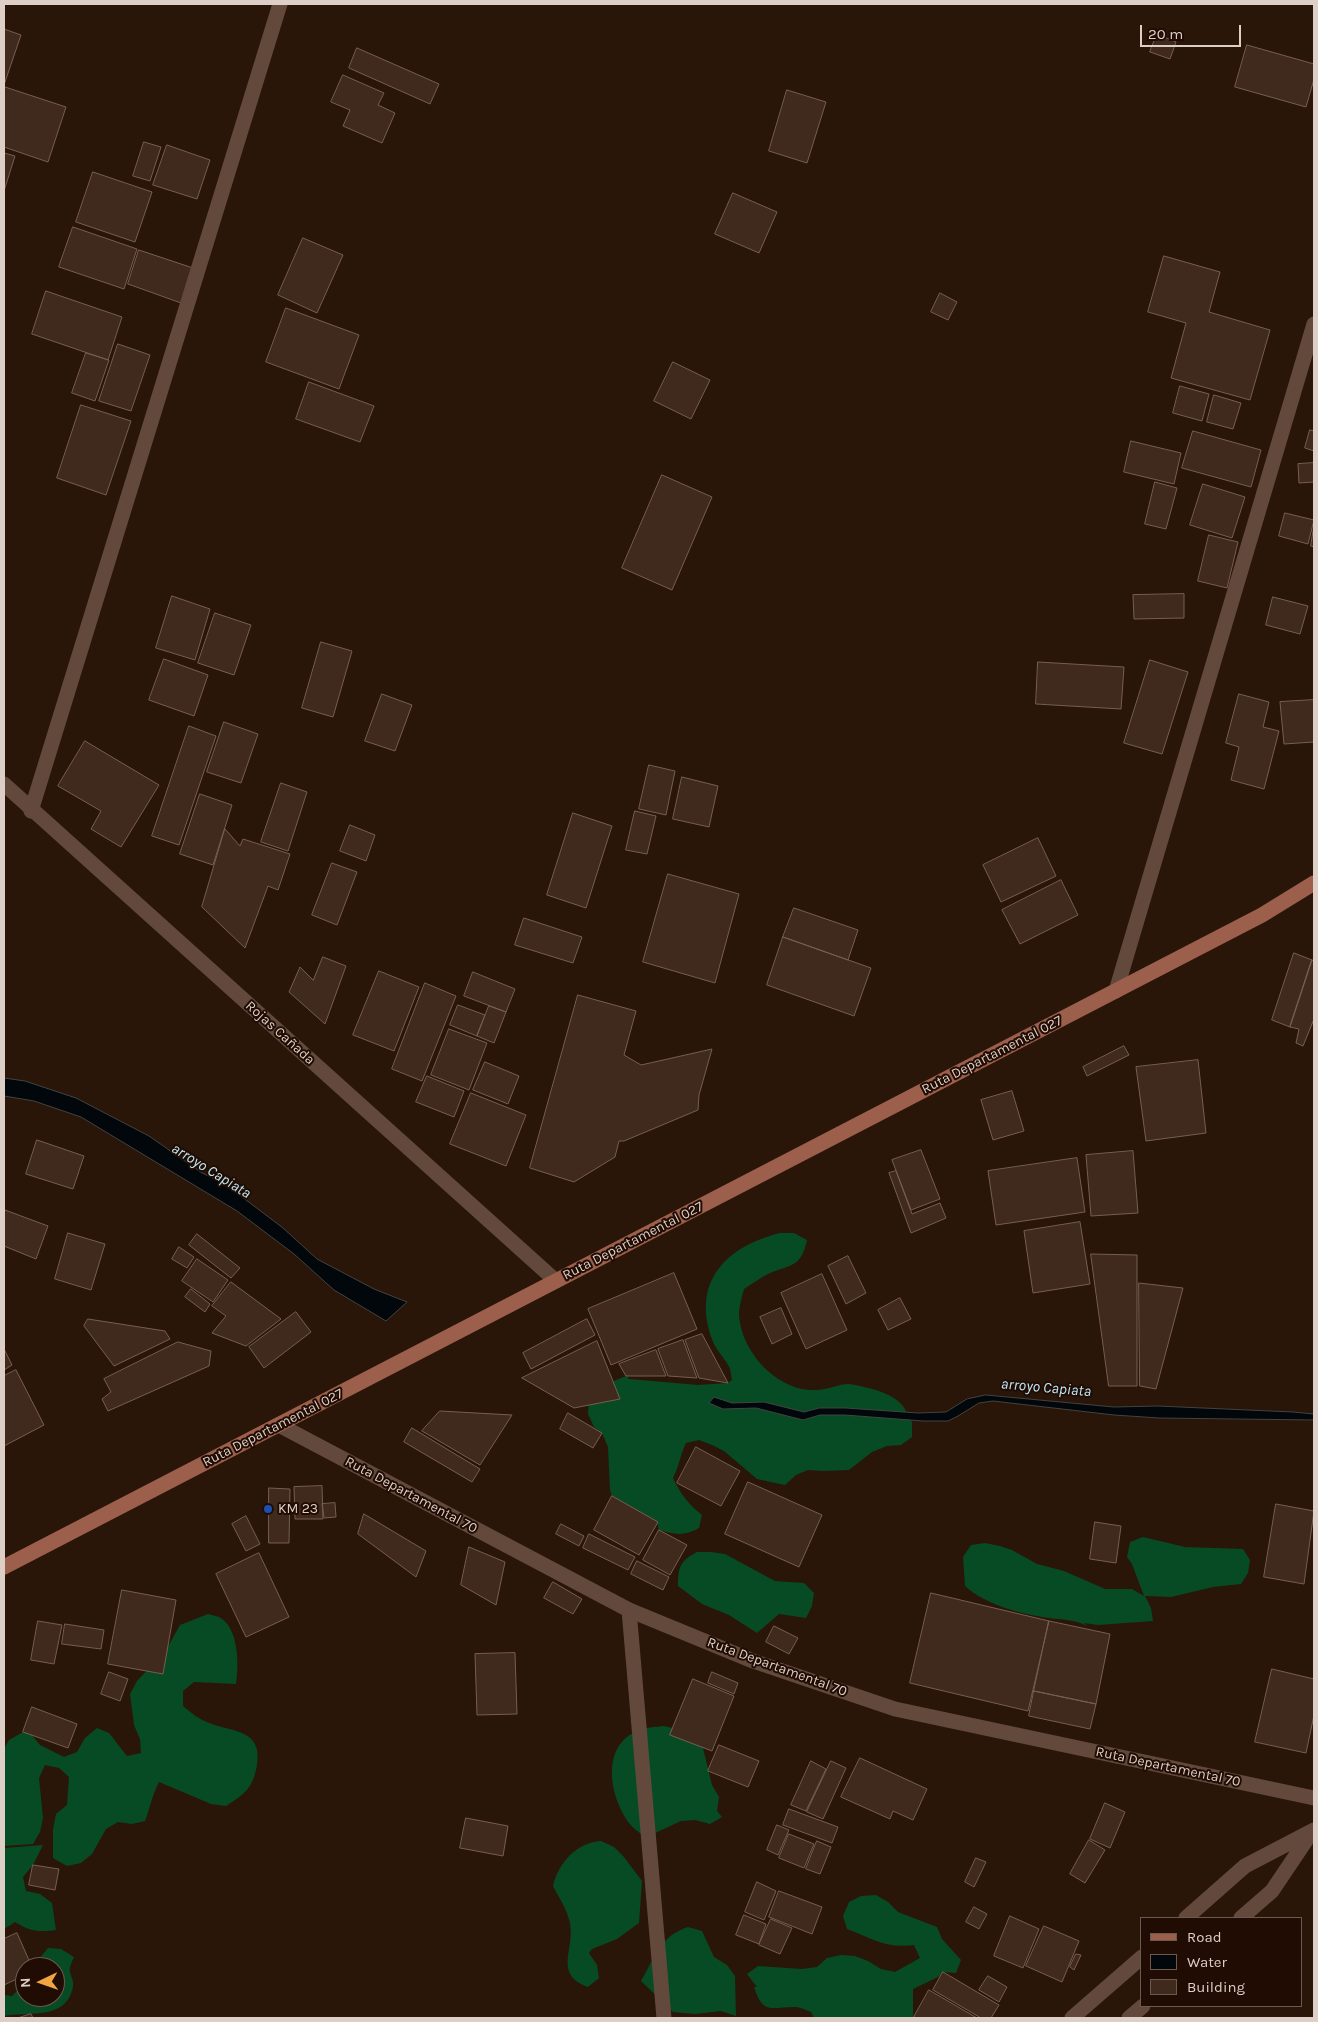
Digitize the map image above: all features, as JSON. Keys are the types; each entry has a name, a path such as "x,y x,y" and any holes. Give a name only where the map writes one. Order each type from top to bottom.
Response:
{"main road":[{"name":"Ruta Departamental 027","path":"4,1567 1262,915 1314,883"},
{"name":"Ruta Departamental 027","path":"1262,915 1314,896"}],"street":[{"path":"32,811 280,4"},
{"path":"1116,991 1314,324"},
{"name":"Rojas Cañada","path":"4,784 556,1281"},
{"name":"Ruta Departamental 70","path":"279,1425 629,1610 754,1661 895,1708 1314,1798"},
{"path":"629,1610 664,2018"},
{"path":"1187,1917 1245,1866 1313,1831"},
{"path":"1242,1917 1272,1891 1313,1831"},
{"path":"1072,2018 1140,1959"},
{"path":"1129,2018 1142,2007"}],"green space":[{"path":"780,1233 794,1233 807,1240 805,1249 802,1256 794,1264 768,1274 744,1289 739,1315 741,1328 753,1354 772,1375 797,1388 818,1390 851,1384 887,1394 899,1401 904,1408 912,1422 912,1437 901,1445 887,1446 872,1452 849,1470 808,1470 796,1475 785,1485 757,1479 724,1451 712,1445 699,1440 686,1443 673,1478 685,1498 702,1515 699,1528 680,1534 659,1530 657,1522 612,1496 610,1490 608,1447 602,1433 594,1427 588,1414 589,1399 599,1387 626,1376 629,1379 698,1385 728,1383 732,1380 729,1367 713,1343 707,1318 706,1300 710,1283 718,1269 744,1247"},
{"path":"1143,1537 1185,1547 1243,1549 1250,1560 1248,1573 1241,1584 1213,1587 1171,1597 1145,1596 1151,1608 1153,1621 1098,1625 1084,1623 1087,1626 1073,1621 1038,1616 1004,1608 973,1593 965,1586 963,1557 971,1545 985,1543 1012,1550 1037,1564 1064,1571 1105,1589 1132,1589 1144,1596 1132,1564 1127,1557 1130,1542"},
{"path":"697,1552 725,1554 775,1581 804,1583 814,1593 812,1606 806,1618 779,1614 757,1633 729,1615 702,1604 678,1586 681,1565 687,1558"},
{"path":"208,1614 219,1617 231,1629 237,1658 236,1684 194,1682 183,1691 183,1706 195,1716 205,1721 251,1738 258,1753 255,1773 247,1790 226,1806 211,1804 159,1782 145,1821 132,1824 118,1822 106,1829 92,1854 81,1863 67,1866 53,1858 53,1829 56,1814 67,1805 69,1777 59,1768 45,1765 39,1778 43,1818 40,1832 33,1844 4,1846 4,1749 9,1740 23,1732 31,1734 40,1745 64,1757 77,1752 85,1738 97,1728 109,1733 127,1756 141,1753 140,1739 134,1725 130,1694 137,1681 166,1650 180,1625"},
{"path":"664,1726 677,1729 702,1744 712,1785 719,1797 717,1811 722,1817 710,1824 695,1820 681,1821 655,1833 641,1834 629,1823 617,1800 613,1787 613,1760 617,1748 625,1738 640,1730"},
{"path":"601,1841 614,1847 642,1881 639,1923 617,1939 592,1949 589,1953 597,1965 599,1978 588,1987 577,1982 568,1968 570,1923 565,1908 553,1886 560,1869 570,1855 584,1846"},
{"path":"43,1845 33,1865 23,1877 26,1891 40,1894 52,1903 56,1930 35,1930 15,1922 4,1929 4,1848"},
{"path":"876,1895 888,1902 898,1912 937,1927 942,1939 961,1960 956,1973 943,1972 938,1977 913,1989 913,2018 814,2018 811,2012 801,2008 769,2008 761,2002 754,1987 757,1987 747,1974 758,1966 802,1969 817,1967 827,1958 841,1955 855,1956 881,1969 895,1972 920,1958 914,1945 887,1944 847,1929 843,1916 849,1902 861,1896"},
{"path":"688,1927 702,1931 714,1957 727,1965 735,1976 736,2016 721,2011 695,2014 673,2012 641,1981 659,1948 671,1936"},
{"path":"48,1948 61,1949 74,1957 70,1968 73,1987 65,2003 65,1957 41,1957"},
{"path":"15,1993 15,2007 60,2007 55,2010 35,2014 4,2016 4,1995 12,1996"}],"water":[{"path":"4,1078 25,1081 76,1098 149,1136 202,1173 225,1184 283,1228 317,1259 374,1289 407,1302 386,1321 334,1290 294,1254 237,1211 81,1117 34,1101 4,1096"},
{"path":"986,1395 1114,1407 1158,1406 1293,1412 1314,1414 1314,1420 1159,1418 1114,1415 993,1401 979,1403 948,1421 845,1415 820,1415 803,1420 756,1408 723,1409 709,1403 714,1397 732,1403 764,1402 804,1412 819,1408 846,1408 918,1413 946,1412 967,1399"}],"building":[{"path":"4,29 21,35 4,85"},
{"path":"1157,34 1176,42 1170,59 1150,52"},
{"path":"1247,45 1314,64 1314,79 1306,107 1235,87"},
{"path":"357,48 439,84 430,104 349,68"},
{"path":"343,75 384,93 378,105 395,113 382,143 343,126 350,110 331,102"},
{"path":"5,87 66,107 48,162 4,147"},
{"path":"787,90 826,102 807,163 769,151"},
{"path":"144,142 161,147 150,181 133,176"},
{"path":"167,145 210,160 197,199 153,185"},
{"path":"4,153 15,156 4,191"},
{"path":"93,172 152,192 135,242 76,222"},
{"path":"733,193 777,212 759,253 715,234"},
{"path":"73,227 137,249 124,289 59,267"},
{"path":"303,238 343,255 317,313 278,295"},
{"path":"139,250 193,268 181,303 128,284"},
{"path":"1164,256 1220,272 1209,312 1270,330 1250,400 1171,378 1186,323 1148,312"},
{"path":"46,291 122,317 108,360 32,334"},
{"path":"940,293 957,302 948,320 931,312"},
{"path":"286,308 359,335 339,389 266,362"},
{"path":"118,344 150,355 131,411 99,401"},
{"path":"86,353 109,360 95,401 72,393"},
{"path":"673,362 710,380 691,419 654,401"},
{"path":"309,382 374,406 360,442 296,419"},
{"path":"1180,386 1209,394 1202,421 1173,413"},
{"path":"1214,395 1241,403 1233,429 1207,422"},
{"path":"81,405 131,421 106,495 57,478"},
{"path":"1310,430 1314,431 1314,451 1305,448"},
{"path":"1193,431 1261,450 1251,487 1182,468"},
{"path":"1131,441 1181,453 1174,484 1124,472"},
{"path":"1314,463 1314,482 1299,483 1298,464"},
{"path":"662,475 712,497 672,590 622,568"},
{"path":"1155,482 1177,488 1166,529 1145,524"},
{"path":"1203,484 1245,497 1232,538 1190,525"},
{"path":"1285,513 1314,520 1308,544 1279,536"},
{"path":"1314,525 1314,547 1311,546"},
{"path":"1209,535 1238,542 1227,588 1198,581"},
{"path":"1184,594 1184,618 1134,619 1133,595"},
{"path":"172,596 210,609 195,660 156,648"},
{"path":"1273,597 1308,606 1300,634 1266,625"},
{"path":"215,613 251,625 234,675 198,663"},
{"path":"321,642 352,651 333,717 302,708"},
{"path":"164,659 208,675 194,716 149,700"},
{"path":"1150,660 1188,672 1162,754 1124,743"},
{"path":"1038,662 1124,667 1121,709 1036,704"},
{"path":"382,694 412,705 395,751 365,741"},
{"path":"1239,694 1269,702 1263,727 1279,731 1264,789 1231,780 1239,747 1226,743"},
{"path":"1314,700 1314,742 1284,744 1280,702"},
{"path":"224,722 258,734 241,783 207,772"},
{"path":"189,726 216,736 179,845 152,836"},
{"path":"85,741 159,785 121,847 91,829 101,811 58,786"},
{"path":"649,765 675,771 666,815 639,809"},
{"path":"682,777 718,786 709,827 673,819"},
{"path":"281,783 307,792 288,851 261,842"},
{"path":"200,794 232,805 213,865 180,854"},
{"path":"635,811 656,816 647,854 626,850"},
{"path":"573,813 612,826 586,908 547,895"},
{"path":"350,825 375,835 366,861 340,851"},
{"path":"225,829 240,846 243,839 290,854 278,890 268,886 245,948 202,907"},
{"path":"1038,838 1056,876 1001,902 983,865"},
{"path":"332,863 357,872 337,925 312,915"},
{"path":"668,874 739,894 715,983 643,962"},
{"path":"1061,880 1078,915 1020,944 1002,910"},
{"path":"794,908 858,930 848,960 783,937"},
{"path":"524,918 582,937 573,963 515,945"},
{"path":"783,937 871,968 854,1016 767,985"},
{"path":"1294,953 1312,960 1290,1027 1272,1020"},
{"path":"323,957 346,966 325,1024 289,992 300,967 313,980"},
{"path":"1312,960 1314,961 1314,1019 1303,1046 1296,1043 1299,1029 1290,1027"},
{"path":"379,971 419,987 394,1051 353,1035"},
{"path":"473,972 515,989 506,1012 464,996"},
{"path":"425,983 456,996 422,1081 392,1069"},
{"path":"578,995 636,1011 624,1055 641,1065 712,1049 699,1095 698,1110 624,1141 619,1141 615,1157 574,1182 530,1168"},
{"path":"458,1005 485,1015 477,1036 450,1025"},
{"path":"489,1006 506,1012 494,1043 477,1036"},
{"path":"449,1029 487,1043 469,1090 431,1075"},
{"path":"1124,1046 1129,1055 1087,1076 1083,1067"},
{"path":"1198,1060 1206,1133 1146,1141 1136,1067"},
{"path":"485,1062 519,1076 508,1104 473,1090"},
{"path":"427,1076 464,1091 454,1117 416,1102"},
{"path":"1012,1091 1024,1131 993,1140 981,1100"},
{"path":"471,1093 526,1115 506,1166 450,1144"},
{"path":"37,1140 84,1156 73,1189 26,1174"},
{"path":"921,1150 940,1199 911,1210 892,1160"},
{"path":"1133,1151 1138,1213 1091,1216 1086,1155"},
{"path":"1077,1158 1085,1212 996,1225 988,1171"},
{"path":"896,1171 912,1214 940,1203 946,1218 911,1233 889,1173"},
{"path":"5,1210 48,1226 36,1259 4,1246"},
{"path":"1080,1222 1090,1284 1033,1293 1024,1231"},
{"path":"68,1233 105,1244 91,1290 55,1279"},
{"path":"197,1234 240,1268 231,1278 189,1245"},
{"path":"179,1247 194,1257 187,1268 172,1259"},
{"path":"1091,1254 1137,1255 1137,1386 1109,1386"},
{"path":"848,1256 866,1293 846,1304 828,1266"},
{"path":"197,1259 228,1280 213,1302 182,1281"},
{"path":"674,1273 697,1329 611,1365 588,1309"},
{"path":"822,1274 847,1330 806,1349 781,1293"},
{"path":"231,1282 281,1319 246,1346 212,1333 226,1316 212,1306"},
{"path":"1139,1283 1183,1288 1156,1389 1140,1386"},
{"path":"191,1289 210,1304 205,1312 185,1297"},
{"path":"900,1298 911,1319 888,1330 878,1310"},
{"path":"781,1308 792,1334 772,1344 760,1317"},
{"path":"296,1312 311,1332 264,1368 249,1347"},
{"path":"88,1319 165,1331 170,1339 114,1366 84,1326"},
{"path":"587,1319 595,1335 531,1369 523,1353"},
{"path":"702,1334 728,1383 699,1378 685,1340"},
{"path":"683,1340 697,1378 668,1376 658,1349"},
{"path":"597,1341 620,1399 574,1408 522,1378"},
{"path":"178,1342 211,1351 209,1366 108,1411 102,1399 111,1392 104,1379"},
{"path":"4,1349 12,1365 4,1370"},
{"path":"656,1350 666,1376 626,1376 619,1364"},
{"path":"16,1370 44,1425 4,1446 4,1376"},
{"path":"440,1411 512,1415 480,1465 422,1431"},
{"path":"568,1413 602,1433 593,1448 560,1429"},
{"path":"412,1428 480,1469 472,1482 404,1442"},
{"path":"696,1447 740,1471 721,1506 677,1483"},
{"path":"748,1482 822,1515 799,1567 725,1534"},
{"path":"322,1486 323,1519 295,1519 294,1487"},
{"path":"269,1488 290,1489 289,1543 269,1543"},
{"path":"612,1496 658,1522 639,1555 594,1530"},
{"path":"335,1503 336,1517 324,1518 322,1504"},
{"path":"1276,1504 1314,1511 1304,1584 1264,1577"},
{"path":"364,1514 426,1551 416,1577 358,1534"},
{"path":"246,1516 260,1544 246,1551 232,1524"},
{"path":"1095,1522 1121,1526 1116,1563 1090,1559"},
{"path":"561,1524 584,1536 579,1546 556,1534"},
{"path":"659,1530 687,1545 670,1575 643,1560"},
{"path":"589,1534 635,1557 628,1570 583,1548"},
{"path":"469,1547 505,1562 496,1605 461,1585"},
{"path":"259,1553 289,1617 246,1637 216,1574"},
{"path":"637,1561 669,1577 663,1590 631,1574"},
{"path":"553,1582 582,1599 573,1614 544,1598"},
{"path":"122,1590 176,1600 163,1674 108,1664"},
{"path":"931,1593 1049,1621 1028,1711 910,1683"},
{"path":"38,1621 62,1625 54,1664 31,1660"},
{"path":"1049,1621 1110,1634 1096,1704 1034,1691"},
{"path":"65,1624 104,1630 101,1649 62,1644"},
{"path":"774,1626 798,1638 789,1654 766,1642"},
{"path":"515,1653 517,1714 477,1715 475,1654"},
{"path":"1272,1669 1314,1679 1314,1715 1306,1753 1255,1742"},
{"path":"109,1672 128,1679 120,1701 101,1694"},
{"path":"712,1672 738,1683 734,1694 708,1683"},
{"path":"693,1679 734,1696 712,1751 670,1735"},
{"path":"1034,1691 1096,1704 1090,1729 1029,1716"},
{"path":"32,1707 77,1724 68,1748 23,1732"},
{"path":"719,1745 759,1761 748,1787 708,1771"},
{"path":"860,1758 927,1789 913,1820 893,1811 890,1819 841,1797"},
{"path":"811,1761 826,1769 806,1811 791,1805"},
{"path":"831,1761 846,1768 823,1819 807,1812"},
{"path":"1105,1803 1125,1812 1110,1848 1090,1839"},
{"path":"789,1809 838,1827 832,1843 783,1825"},
{"path":"466,1818 508,1826 503,1856 460,1848"},
{"path":"777,1825 789,1830 778,1855 767,1850"},
{"path":"789,1834 814,1844 804,1868 779,1858"},
{"path":"1089,1840 1105,1850 1085,1883 1070,1874"},
{"path":"817,1841 831,1847 820,1874 806,1869"},
{"path":"976,1858 986,1862 974,1887 965,1882"},
{"path":"33,1865 59,1869 55,1890 29,1885"},
{"path":"757,1882 776,1891 764,1920 745,1912"},
{"path":"779,1891 822,1907 812,1934 769,1917"},
{"path":"974,1907 987,1914 979,1929 966,1922"},
{"path":"744,1915 766,1924 759,1944 736,1935"},
{"path":"1010,1916 1039,1929 1023,1968 994,1956"},
{"path":"771,1919 792,1928 780,1954 759,1945"},
{"path":"1044,1926 1079,1941 1062,1982 1026,1966"},
{"path":"17,1933 28,1957 15,1957 15,1980 4,1985 4,1939"},
{"path":"1076,1954 1081,1955 1074,1970 1070,1967"},
{"path":"943,1972 999,2005 991,2018 981,2018 933,1990"},
{"path":"988,1976 1007,1987 999,2002 979,1990"},
{"path":"929,1990 977,2018 914,2017"},
{"path":"31,2014 33,2018 18,2018"}],"place":[{"name":"KM 23","path":"268,1509"}],"water label":[{"name":"arroyo Capiata","path":"211,1171"},
{"name":"arroyo Capiata","path":"1046,1388"}]}
